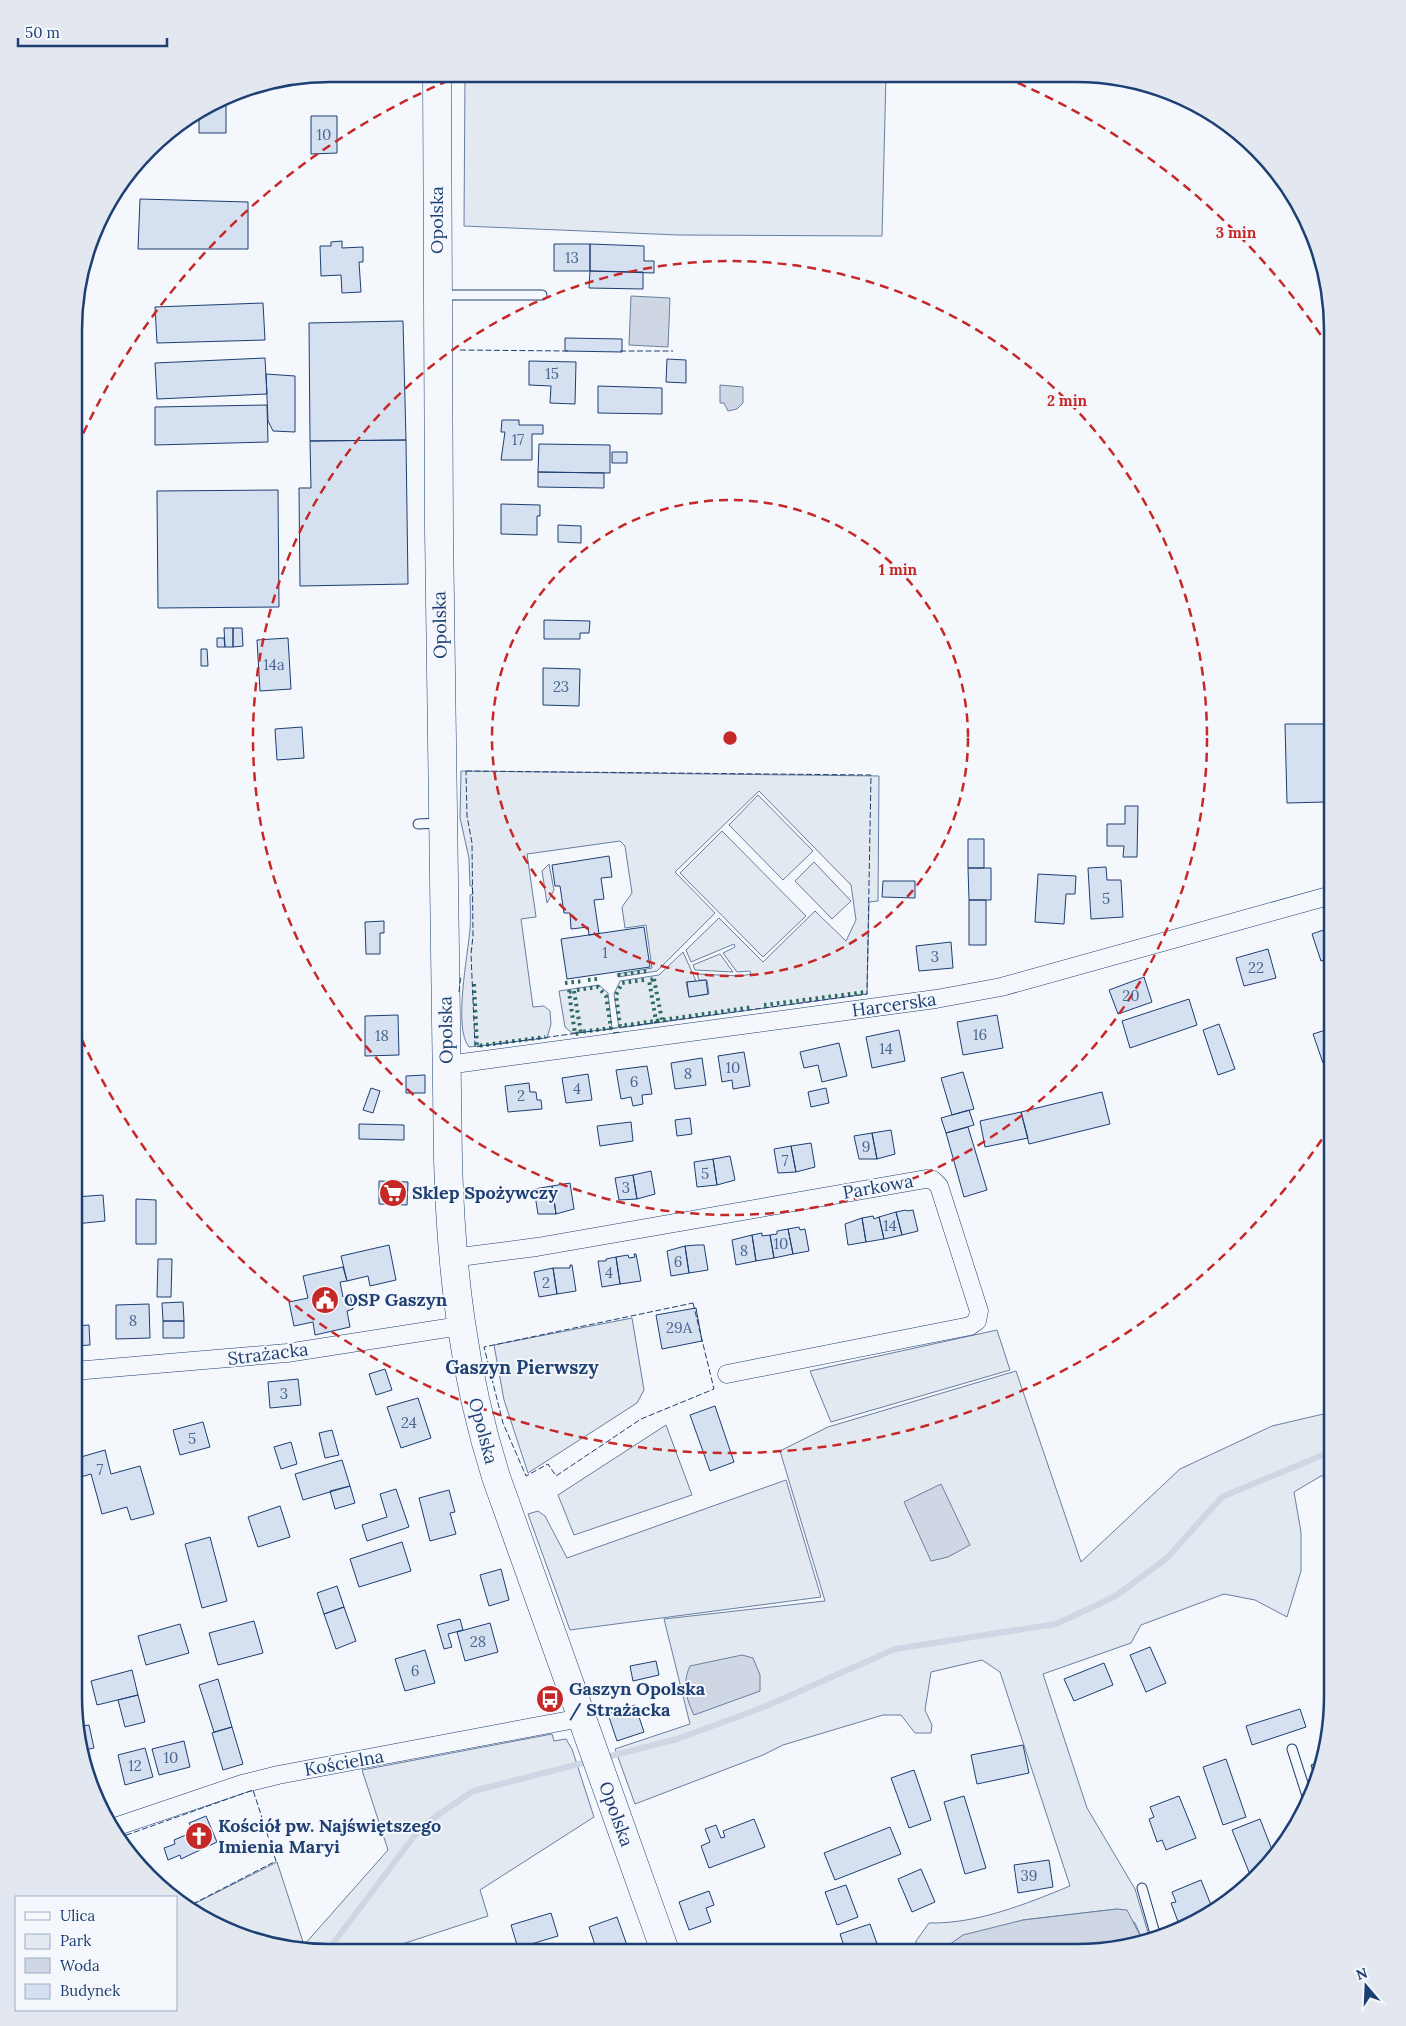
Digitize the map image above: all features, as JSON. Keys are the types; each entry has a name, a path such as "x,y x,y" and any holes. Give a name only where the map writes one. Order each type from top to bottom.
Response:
{"main road":[{"name":"Opolska","path":"437,82 438,295 431,824 447,1065 452,1258 460,1326 475,1403 489,1456 662,1944"}],"street":[{"name":"Harcerska","path":"447,1065 936,999 1001,988 1324,897"},
{"name":"Parkowa","path":"452,1258 537,1247 926,1179 933,1180 939,1186 979,1311 977,1321 970,1326 727,1374"},
{"name":"Strażacka","path":"82,1369 287,1353 460,1326"},
{"name":"Kościelna","path":"120,1825 242,1784 278,1775 581,1718"}],"lane":[{"path":"438,295 542,295"},
{"path":"1292,1749 1305,1790"},
{"path":"1142,1888 1154,1930"}],"green space":[{"path":"465,82 886,82 882,236 678,235 464,226"},
{"path":"461,771 879,776 878,901 869,902 867,994 619,1028 614,994 620,981 659,975 683,952 696,981 686,982 689,997 709,994 707,980 699,980 697,974 741,976 751,974 750,971 737,972 723,953 735,947 734,944 691,962 686,950 719,918 763,962 815,911 846,941 856,920 851,885 759,791 675,872 715,913 657,971 618,977 617,974 652,968 646,925 625,928 622,907 632,893 625,846 620,841 527,854 536,917 521,919 533,1007 544,1006 550,1011 551,1024 547,1038 469,1047 464,1038 462,1008 470,929 470,895 473,894 472,886 470,886 469,858 460,818"},
{"path":"758,795 813,851 783,880 729,825"},
{"path":"722,831 806,916 763,957 680,873"},
{"path":"814,862 851,901 832,919 795,881"},
{"path":"549,864 554,890 547,903 542,871"},
{"path":"720,954 733,972 695,970 693,965"},
{"path":"599,985 608,993 612,1029 572,1033 565,1027 559,991"},
{"path":"632,1318 644,1390 637,1403 528,1473 504,1400 494,1345"},
{"path":"997,1330 1010,1370 831,1422 810,1371"},
{"path":"1016,1371 1081,1562 1180,1469 1272,1426 1324,1414 1324,1476 1294,1492 1301,1532 1301,1571 1287,1617 1255,1600 1224,1594 1141,1625 1131,1643 1043,1674 1087,1808 1135,1889 1148,1932 1140,1935 1135,1923 1117,1909 1023,1920 957,1944 916,1944 916,1941 929,1923 965,1920 1001,1912 1070,1886 1000,1672 982,1660 931,1672 925,1710 932,1725 931,1733 915,1733 901,1715 883,1715 783,1745 763,1755 635,1804 615,1749 690,1724 664,1619 825,1601 780,1451 828,1427"},
{"path":"666,1425 692,1495 574,1535 558,1495"},
{"path":"786,1480 821,1597 570,1630 528,1514 538,1511 545,1516 567,1558"},
{"path":"552,1734 554,1741 566,1739 572,1749 594,1817 480,1890 488,1916 402,1944 307,1942 388,1850 362,1770"},
{"path":"277,1862 303,1942 282,1939 236,1925 195,1903"}],"water":[{"path":"631,296 670,298 668,347 629,345"},
{"path":"720,385 743,387 743,403 737,409 728,411 724,403 720,403"},
{"path":"941,1484 970,1545 948,1557 931,1561 904,1502"},
{"path":"742,1655 753,1658 760,1675 760,1691 694,1715 686,1691 686,1679 690,1666"},
{"path":"1117,1909 1127,1910 1140,1935 1124,1939 1075,1944 950,1944 963,1935 1023,1920"}],"building":[{"path":"226,106 226,133 199,133 199,121"},
{"path":"311,116 337,116 337,153 311,154"},
{"path":"140,199 248,202 248,249 138,249"},
{"path":"342,241 342,248 363,247 363,262 359,262 361,292 342,293 341,275 321,276 320,246 331,246 331,242"},
{"path":"554,244 590,244 590,271 554,271"},
{"path":"590,244 644,246 644,261 654,261 654,273 590,271"},
{"path":"590,271 643,272 643,289 589,288"},
{"path":"263,303 265,340 157,343 155,307"},
{"path":"403,321 406,440 310,441 309,323"},
{"path":"565,338 622,339 622,352 565,351"},
{"path":"265,358 267,394 157,399 155,363"},
{"path":"667,359 686,360 686,383 666,382"},
{"path":"529,361 576,362 575,404 550,403 551,386 529,385"},
{"path":"266,374 295,376 295,432 273,431 268,421"},
{"path":"598,386 662,388 662,414 598,413"},
{"path":"267,405 268,442 155,445 155,407"},
{"path":"502,420 519,420 519,425 543,425 543,434 532,434 532,460 501,460 505,432 501,432"},
{"path":"406,440 408,584 300,586 299,488 311,488 310,441"},
{"path":"539,444 610,445 610,473 538,472"},
{"path":"612,452 627,452 627,463 612,463"},
{"path":"538,472 604,473 604,488 538,487"},
{"path":"278,490 279,607 158,608 157,491"},
{"path":"501,504 540,505 540,516 537,516 537,535 501,534"},
{"path":"558,525 581,526 581,543 558,542"},
{"path":"544,620 590,621 589,633 580,633 580,639 544,639"},
{"path":"224,628 233,628 233,647 225,647"},
{"path":"233,628 242,628 243,646 233,647"},
{"path":"217,638 224,638 225,647 217,647"},
{"path":"288,638 291,689 260,691 257,640"},
{"path":"201,649 207,649 208,666 201,666"},
{"path":"543,668 580,669 579,706 543,705"},
{"path":"1285,724 1324,724 1324,802 1287,803"},
{"path":"302,727 304,758 277,760 275,729"},
{"path":"1125,806 1138,806 1137,857 1123,857 1124,846 1107,846 1107,824 1125,824"},
{"path":"968,839 984,839 984,868 968,868"},
{"path":"609,856 612,877 601,878 604,899 594,900 599,934 589,935 588,927 571,929 570,913 564,913 560,886 555,886 552,865"},
{"path":"1106,867 1107,880 1121,880 1123,917 1091,919 1088,868"},
{"path":"968,868 991,868 991,900 969,900"},
{"path":"1038,874 1076,876 1075,894 1066,894 1064,924 1035,922"},
{"path":"883,881 915,881 915,898 882,897"},
{"path":"969,900 986,900 986,945 969,945"},
{"path":"384,921 384,933 380,933 380,954 366,954 365,922"},
{"path":"644,927 650,967 567,979 561,939"},
{"path":"1324,930 1324,960 1321,961 1312,934"},
{"path":"951,942 953,968 919,971 916,946"},
{"path":"1268,949 1276,978 1244,986 1236,958"},
{"path":"1144,977 1152,1002 1118,1014 1109,990"},
{"path":"706,980 708,994 689,997 687,982"},
{"path":"1189,999 1197,1025 1130,1048 1122,1021"},
{"path":"398,1015 399,1055 365,1056 365,1016"},
{"path":"997,1015 1003,1048 963,1055 957,1022"},
{"path":"1219,1024 1235,1069 1218,1075 1203,1030"},
{"path":"899,1030 905,1061 872,1068 866,1037"},
{"path":"1324,1031 1324,1063 1323,1063 1313,1034"},
{"path":"839,1043 847,1076 822,1082 818,1065 804,1068 800,1052"},
{"path":"744,1052 750,1086 733,1089 732,1080 722,1082 718,1056"},
{"path":"702,1058 706,1085 675,1089 671,1063"},
{"path":"647,1066 652,1094 642,1095 643,1104 633,1106 631,1097 621,1099 616,1070"},
{"path":"963,1072 974,1109 952,1115 941,1078"},
{"path":"588,1074 592,1100 566,1103 562,1078"},
{"path":"425,1075 425,1093 406,1093 406,1076"},
{"path":"529,1083 530,1092 536,1092 537,1100 541,1100 542,1109 508,1112 505,1086"},
{"path":"371,1088 380,1091 373,1113 363,1110"},
{"path":"826,1088 829,1103 811,1107 808,1092"},
{"path":"1102,1092 1110,1124 1029,1144 1021,1112"},
{"path":"969,1110 974,1125 946,1133 941,1118"},
{"path":"1021,1112 1028,1138 985,1147 980,1121"},
{"path":"690,1118 692,1134 677,1136 675,1120"},
{"path":"631,1122 633,1141 600,1146 597,1126"},
{"path":"359,1124 404,1125 404,1140 359,1139"},
{"path":"968,1127 987,1190 964,1197 946,1133"},
{"path":"891,1130 895,1154 877,1159 872,1133"},
{"path":"872,1133 877,1159 859,1159 854,1136"},
{"path":"811,1143 815,1167 796,1172 791,1146"},
{"path":"791,1146 796,1172 778,1173 774,1149"},
{"path":"730,1156 735,1180 717,1185 713,1159"},
{"path":"713,1159 717,1185 697,1187 694,1162"},
{"path":"651,1171 655,1194 637,1199 633,1175"},
{"path":"633,1175 637,1199 619,1200 615,1178"},
{"name":"Sklep Spożywczy","path":"379,1181 408,1182 407,1205 379,1204"},
{"path":"570,1183 574,1209 556,1214 552,1186"},
{"path":"552,1186 556,1214 538,1214 534,1189"},
{"path":"103,1195 105,1221 82,1223 82,1196"},
{"path":"136,1199 156,1200 156,1244 136,1244"},
{"path":"913,1210 918,1231 902,1235 896,1212"},
{"path":"896,1212 902,1235 884,1239 879,1217"},
{"path":"873,1216 874,1219 879,1217 884,1239 866,1242 862,1218"},
{"path":"862,1218 866,1242 848,1245 845,1224"},
{"path":"799,1227 800,1230 805,1229 809,1251 793,1254 788,1229"},
{"path":"788,1229 793,1254 774,1258 770,1235 777,1234 777,1231"},
{"path":"762,1233 762,1236 770,1235 774,1258 756,1261 752,1235"},
{"path":"752,1235 756,1261 736,1265 732,1240"},
{"path":"389,1245 396,1280 370,1286 368,1276 347,1281 341,1256"},
{"path":"704,1245 708,1270 689,1273 685,1246"},
{"path":"685,1246 689,1273 671,1276 667,1251"},
{"path":"634,1254 636,1254 641,1281 620,1284 616,1257 628,1255 629,1258 635,1257"},
{"path":"616,1257 620,1284 602,1287 598,1261 606,1261 606,1259"},
{"path":"158,1259 172,1259 171,1297 157,1297"},
{"path":"570,1265 572,1265 576,1291 557,1294 553,1268 570,1268"},
{"name":"OSP Gaszyn","path":"343,1267 347,1281 340,1282 343,1297 350,1295 353,1309 347,1311 350,1327 315,1335 313,1322 294,1326 289,1302 308,1298 303,1276"},
{"path":"553,1268 557,1294 539,1297 534,1272"},
{"path":"183,1302 184,1321 163,1321 162,1303"},
{"path":"149,1304 150,1338 116,1339 116,1305"},
{"path":"696,1308 702,1341 662,1349 656,1315"},
{"path":"163,1321 184,1321 184,1338 163,1338"},
{"path":"82,1325 89,1325 90,1345 82,1346"},
{"path":"385,1369 392,1390 376,1395 369,1374"},
{"path":"298,1379 301,1405 270,1408 268,1382"},
{"path":"418,1398 431,1438 401,1448 387,1407"},
{"path":"715,1406 734,1462 710,1471 690,1415"},
{"path":"203,1422 210,1447 180,1455 173,1430"},
{"path":"332,1430 339,1455 325,1458 319,1433"},
{"path":"291,1442 297,1464 281,1469 274,1447"},
{"path":"105,1450 111,1474 140,1466 154,1514 131,1520 127,1507 102,1514 91,1474 82,1477 82,1457"},
{"path":"342,1460 350,1486 303,1500 295,1474"},
{"path":"350,1486 355,1503 335,1509 330,1491"},
{"path":"396,1489 409,1527 367,1541 362,1525 387,1517 380,1494"},
{"path":"449,1490 455,1512 450,1513 456,1534 430,1541 419,1498"},
{"path":"280,1506 290,1537 258,1547 248,1517"},
{"path":"210,1537 227,1601 202,1608 185,1544"},
{"path":"402,1542 411,1571 359,1587 350,1559"},
{"path":"501,1569 509,1600 489,1606 480,1575"},
{"path":"337,1586 344,1607 324,1614 317,1593"},
{"path":"344,1607 356,1641 336,1649 324,1614"},
{"path":"460,1619 463,1630 448,1634 452,1647 444,1649 437,1625"},
{"path":"254,1621 263,1653 218,1665 209,1633"},
{"path":"490,1623 498,1652 465,1661 457,1632"},
{"path":"180,1624 189,1653 146,1665 138,1636"},
{"path":"1150,1647 1166,1683 1146,1692 1130,1655"},
{"path":"425,1650 435,1683 405,1691 395,1659"},
{"path":"656,1661 659,1675 633,1681 630,1666"},
{"path":"1104,1663 1113,1685 1074,1701 1064,1679"},
{"path":"132,1670 138,1695 97,1705 91,1681"},
{"path":"218,1679 232,1727 214,1732 199,1685"},
{"path":"138,1695 145,1722 125,1727 118,1700"},
{"path":"635,1705 644,1732 617,1741 608,1714"},
{"path":"1300,1709 1306,1727 1252,1745 1246,1726"},
{"path":"89,1725 94,1748 88,1749 85,1726"},
{"path":"232,1727 243,1764 223,1770 212,1733"},
{"path":"184,1741 190,1767 159,1775 152,1749"},
{"path":"1023,1745 1029,1773 977,1784 971,1755"},
{"path":"145,1748 153,1777 125,1785 118,1755"},
{"path":"1226,1759 1246,1817 1223,1825 1203,1767"},
{"path":"914,1770 931,1820 909,1828 891,1778"},
{"path":"964,1796 986,1868 965,1874 944,1802"},
{"path":"1179,1796 1196,1838 1166,1850 1162,1840 1157,1842 1149,1819 1154,1817 1150,1807"},
{"name":"Kościół pw. Najświętszego Imienia Maryi","path":"206,1816 217,1842 181,1859 180,1855 168,1860 164,1848 175,1844 174,1840 193,1832 189,1823"},
{"path":"754,1819 765,1847 709,1868 701,1846 710,1842 705,1829 716,1825 721,1838 725,1837 723,1831"},
{"path":"1260,1819 1271,1847 1249,1873 1232,1830"},
{"path":"890,1827 901,1854 835,1880 824,1853"},
{"path":"1049,1860 1053,1887 1018,1893 1014,1865"},
{"path":"921,1869 935,1902 912,1912 898,1879"},
{"path":"1201,1880 1210,1903 1178,1921 1171,1903 1176,1902 1172,1892"},
{"path":"846,1885 858,1917 837,1925 825,1892"},
{"path":"709,1891 714,1905 706,1908 711,1922 689,1930 679,1902"},
{"path":"551,1913 558,1936 531,1944 517,1944 511,1925"},
{"path":"617,1917 627,1944 595,1944 589,1927"},
{"path":"870,1924 877,1944 843,1944 840,1934"}],"waterway":[{"path":"603,1758 677,1739 764,1707 895,1649 1056,1624 1114,1597 1166,1559 1222,1497 1324,1454"},
{"path":"333,1944 422,1826 473,1791 591,1761"}],"hedge":[{"path":"618,975 648,971"},
{"path":"588,980 598,979"},
{"path":"654,979 662,1020 656,1021 649,980 654,979"},
{"path":"644,980 622,983 616,995 620,1026 753,1007"},
{"path":"565,983 584,981"},
{"path":"474,984 477,1046 545,1037"},
{"path":"577,990 598,987 606,996 611,1028 581,1032"},
{"path":"574,991 581,1033 575,1034 569,992 574,991"},
{"path":"764,1005 866,992"}],"fence":[{"path":"460,350 568,351"},
{"path":"620,351 673,351"},
{"path":"466,771 871,775 867,994 475,1047 471,954 473,936 472,843 467,816 466,771"},
{"path":"459,992 461,975"},
{"path":"613,1033 620,1032"},
{"path":"693,1303 714,1389 641,1419 556,1476 548,1464 526,1476 503,1423 484,1347 693,1303"},
{"path":"126,1835 253,1790 276,1861 195,1903"}],"place":[{"name":"Sklep Spożywczy","path":"393,1193"},
{"name":"OSP Gaszyn","path":"325,1300"},
{"name":"Gaszyn Opolska / Strażacka","path":"550,1699"},
{"name":"Kościół pw. Najświętszego Imienia Maryi","path":"199,1836"}],"district":[{"name":"Gaszyn Pierwszy","path":"522,1367"}]}
